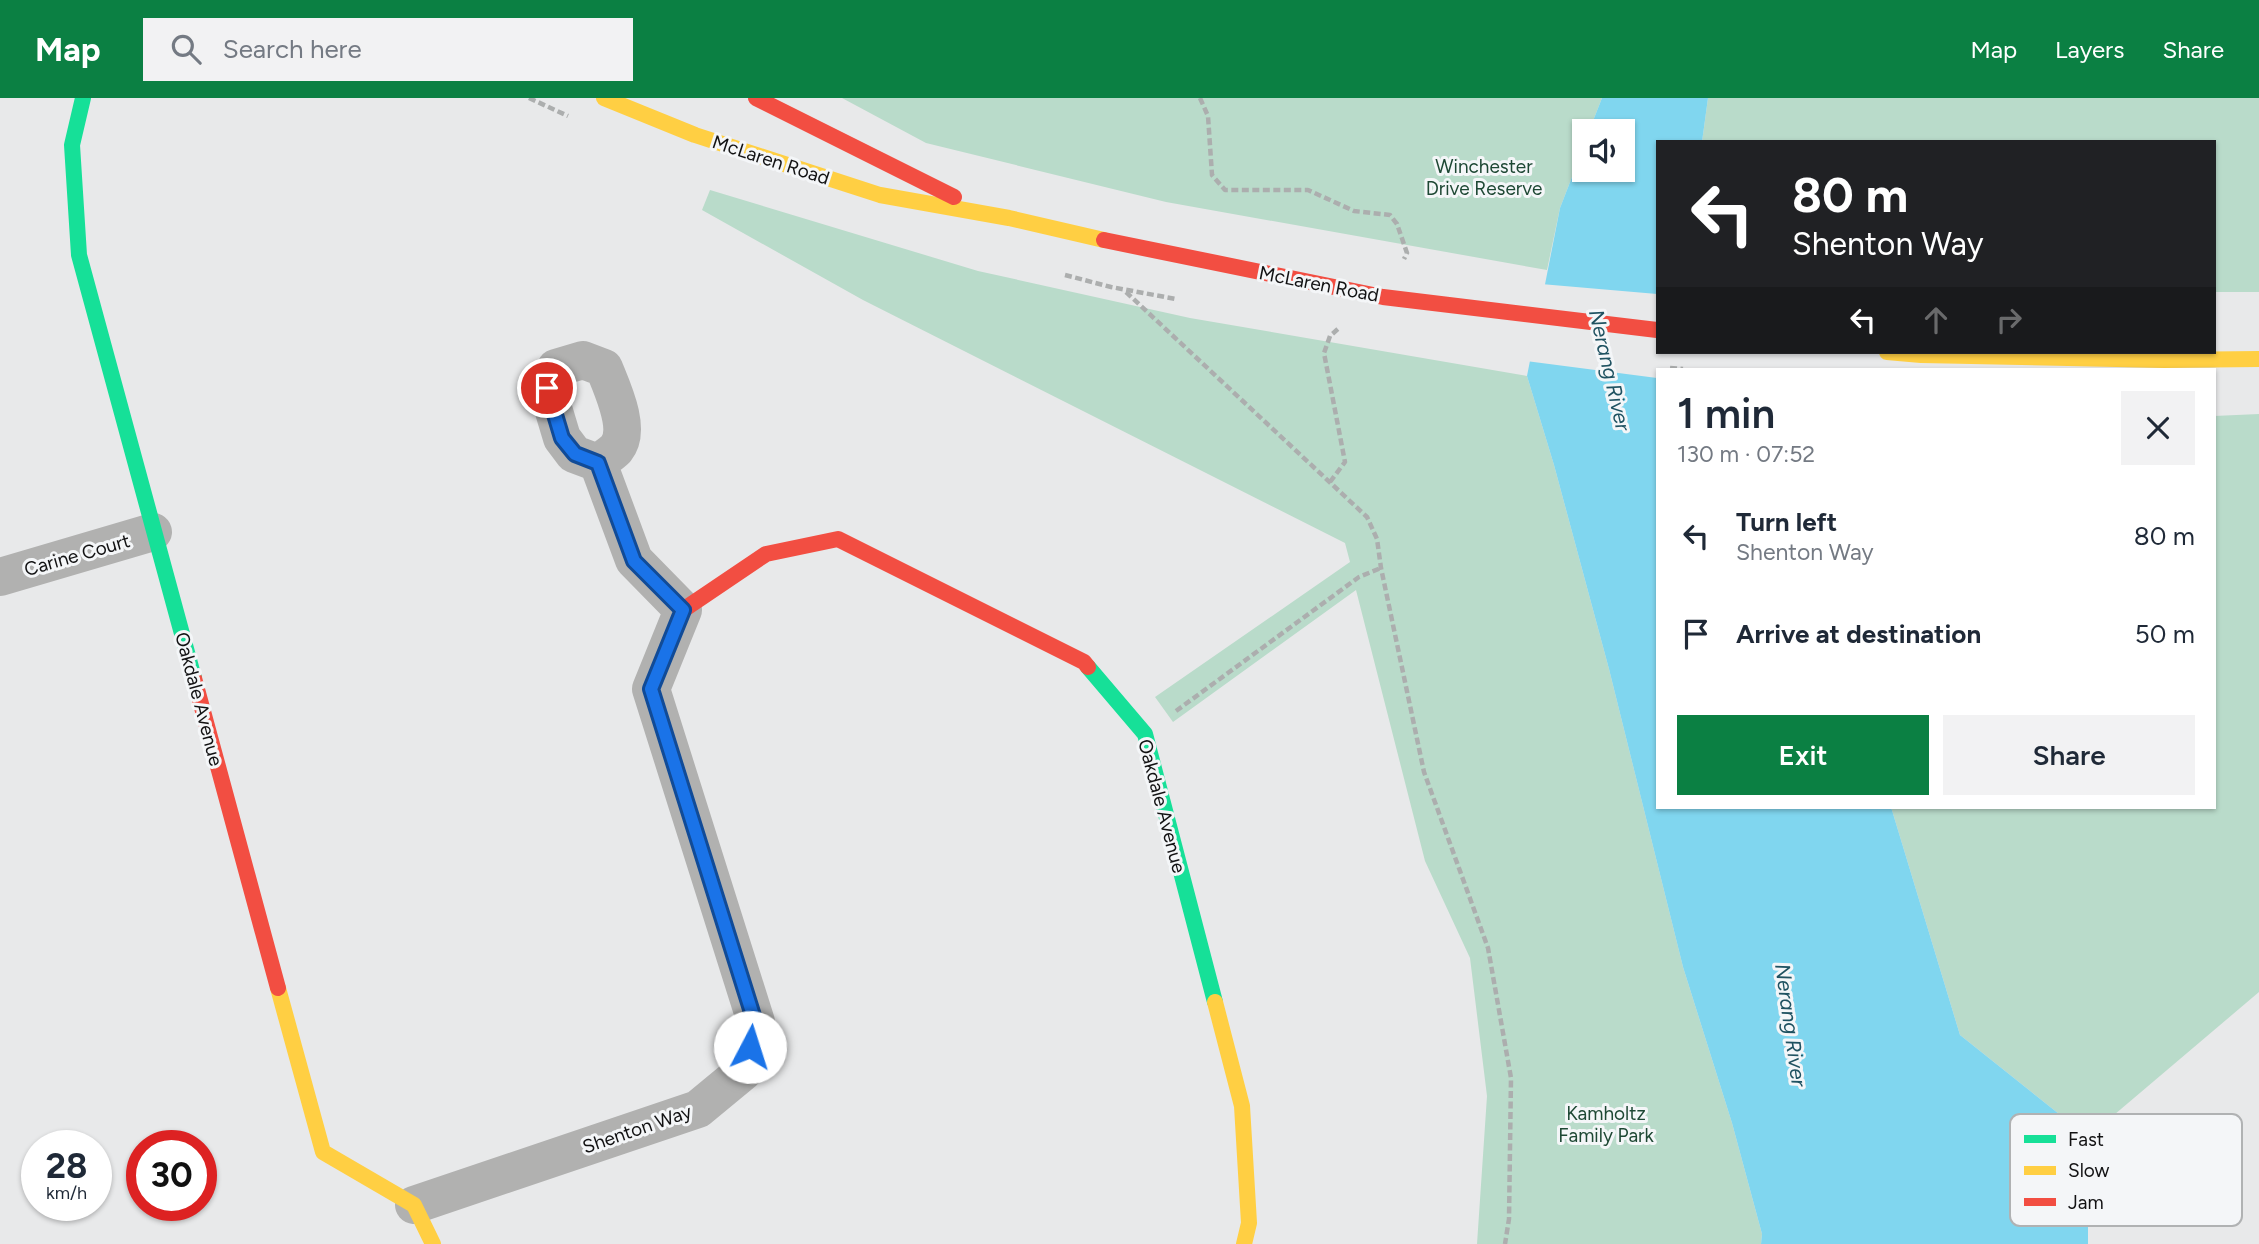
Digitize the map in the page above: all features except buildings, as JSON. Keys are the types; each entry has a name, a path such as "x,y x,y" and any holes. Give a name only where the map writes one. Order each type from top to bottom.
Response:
{"street":[{"name":"Oakdale Avenue","path":"83,98 72,145 79,255 323,1152 414,1205"},
{"name":"McLaren Road","path":"604,98 695,135 880,195 984,213 1149,250 1383,297 1656,330"},
{"name":"McLaren Road","path":"756,98 984,213"},
{"path":"1910,354 2164,360 2259,359"},
{"path":"598,463 634,561 683,610"},
{"name":"Carine Court","path":"0,577 153,533"},
{"name":"Oakdale Avenue","path":"683,610 765,554 838,539 1084,662 1145,734 1242,1106 1249,1223 1244,1244"},
{"name":"Shenton Way","path":"414,1205 698,1109 744,1071 755,1022 651,689 683,610"},
{"path":"414,1205 433,1244"}],"path":[{"path":"1124,290 1367,517 1377,539 1424,772 1488,948 1511,1078 1509,1220 1505,1244"},
{"path":"1145,734 1359,577 1381,568"}],"green space":[{"name":"Winchester Drive Reserve","path":"842,98 1602,98 1594,119 1572,119 1572,177 1560,208 1547,270 1166,202 926,143"},
{"path":"1708,98 2259,98 2259,292 2216,292 2216,140 1702,140"},
{"name":"Kamholtz Family Park","path":"710,190 978,271 1190,318 1527,376 1609,669 1683,967 1732,1123 1762,1234 1761,1244 1477,1244 1487,1096 1470,958 1425,861 1356,590 1173,722 1155,697 1350,562 1345,543 863,300 702,210"},
{"path":"2259,414 2259,992 2115,1114 2059,1114 1960,1035 1892,809 2216,809 2216,416"}],"water":[{"name":"Nerang River","path":"1602,98 1708,98 1702,140 1656,140 1656,809 1892,809 1960,1035 2059,1114 2010,1114 2010,1226 2088,1226 2088,1244 1761,1244 1762,1234 1732,1123 1683,967 1609,669 1527,376 1560,208 1572,177 1572,182 1635,182 1635,119 1594,119"}],"pier":[{"path":"1541,284 1656,294 1656,354 1726,354 1730,368 1656,368 1656,378 1526,361"}],"traffic: fast":[{"path":"83,98 72,145 79,255 194,678"},
{"path":"1088,667 1145,734 1215,1002"}],"traffic: slow":[{"path":"604,98 695,135 880,195 1009,218 1104,240"},
{"path":"1910,354 2164,360 2259,359"},
{"path":"278,988 323,1152 414,1205 433,1244"},
{"path":"1215,1002 1242,1106 1249,1223 1244,1244"}],"traffic: jam":[{"path":"756,98 954,197"},
{"path":"1104,240 1383,297 1656,330"},
{"path":"683,610 766,554 838,539 1084,662 1088,667"},
{"path":"194,678 278,988"}],"route":[{"path":"547,388 562,438 575,454 598,463 634,561 683,610 651,689 755,1022 750,1047"}]}
